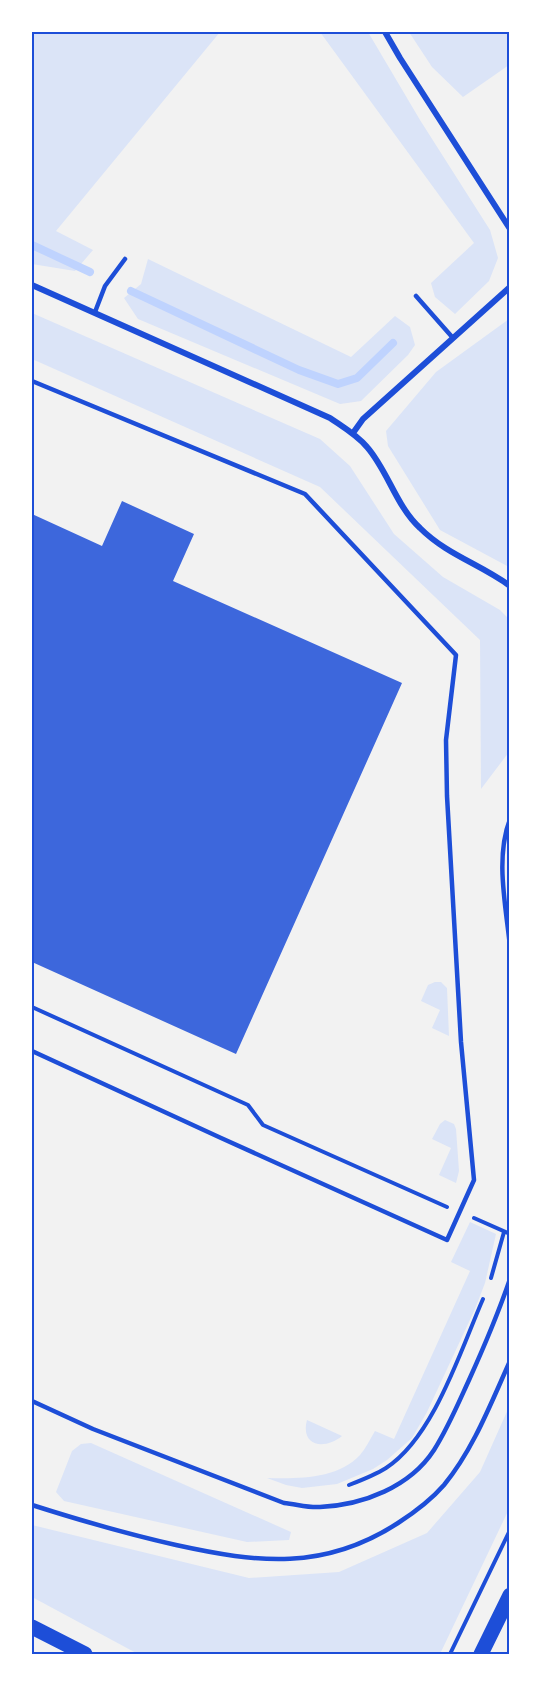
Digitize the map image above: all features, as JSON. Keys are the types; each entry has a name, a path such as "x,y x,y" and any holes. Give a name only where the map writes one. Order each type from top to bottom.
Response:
{"main road":[{"path":"482,1654 510,1595"},
{"path":"32,1627 85,1654"}],"street":[{"path":"386,32 400,58 510,229"},
{"path":"32,285 330,418 353,433 367,447 418,527 440,546 510,586"},
{"path":"353,433 363,419 510,287"}],"lane":[{"path":"96,312 105,286 125,259"},
{"path":"416,296 453,338"},
{"path":"32,381 305,494 456,656 446,740 447,796 461,1042 474,1180 447,1240 32,1051"},
{"path":"510,819 502,861 510,947"},
{"path":"32,1401 93,1429 284,1503 318,1507 351,1504 390,1489 414,1472 434,1451 452,1418 496,1318 510,1279"},
{"path":"32,1505 139,1537 227,1556 276,1560 310,1557 350,1548 378,1536 416,1512 443,1485 467,1450 510,1361"}],"path":[{"path":"32,1007 248,1105 263,1125 460,1213"},
{"path":"475,1218 507,1233 488,1287"},
{"path":"344,1486 387,1467 405,1452 434,1412 484,1298"},
{"path":"450,1654 510,1530"}],"shaded area":[{"path":"32,32 220,32 56,231 93,250 75,271 32,264"},
{"path":"320,32 368,32 420,120 490,230 498,258 489,281 455,314 435,297 431,283 474,243"},
{"path":"409,32 509,32 509,65 463,97 432,67"},
{"path":"148,259 351,357 395,316 410,327 415,345 408,355 361,401 340,404 138,319 124,298 141,284"},
{"path":"32,313 320,439 350,466 394,534 443,577 500,610 509,619 509,752 481,789 480,640 320,487 32,359"},
{"path":"509,319 509,567 440,530 388,446 386,431 436,372"},
{"path":"441,982 447,988 449,1036 432,1028 440,1010 421,1001 428,985"},
{"path":"445,1120 454,1124 456,1129 459,1171 456,1183 439,1175 451,1148 432,1139 440,1124"},
{"path":"470,1222 496,1234 485,1283 427,1412 412,1438 373,1469 337,1484 302,1488 267,1478 304,1477 329,1473 351,1463 360,1455 375,1431 394,1439 470,1271 451,1262"},
{"path":"509,1407 509,1509 440,1654 138,1654 32,1597 32,1525 249,1578 339,1572 427,1533 480,1472"},
{"path":"307,1420 342,1436 322,1444 311,1441 307,1436"},
{"path":"91,1443 291,1532 289,1540 247,1542 64,1501 56,1492 72,1451 81,1444"}],"building":[{"path":"122,501 194,534 173,581 402,683 236,1054 32,962 32,514 102,546"}],"waterway":[{"path":"32,245 90,272"},
{"path":"131,291 299,370 338,384 357,378 393,343"}]}
